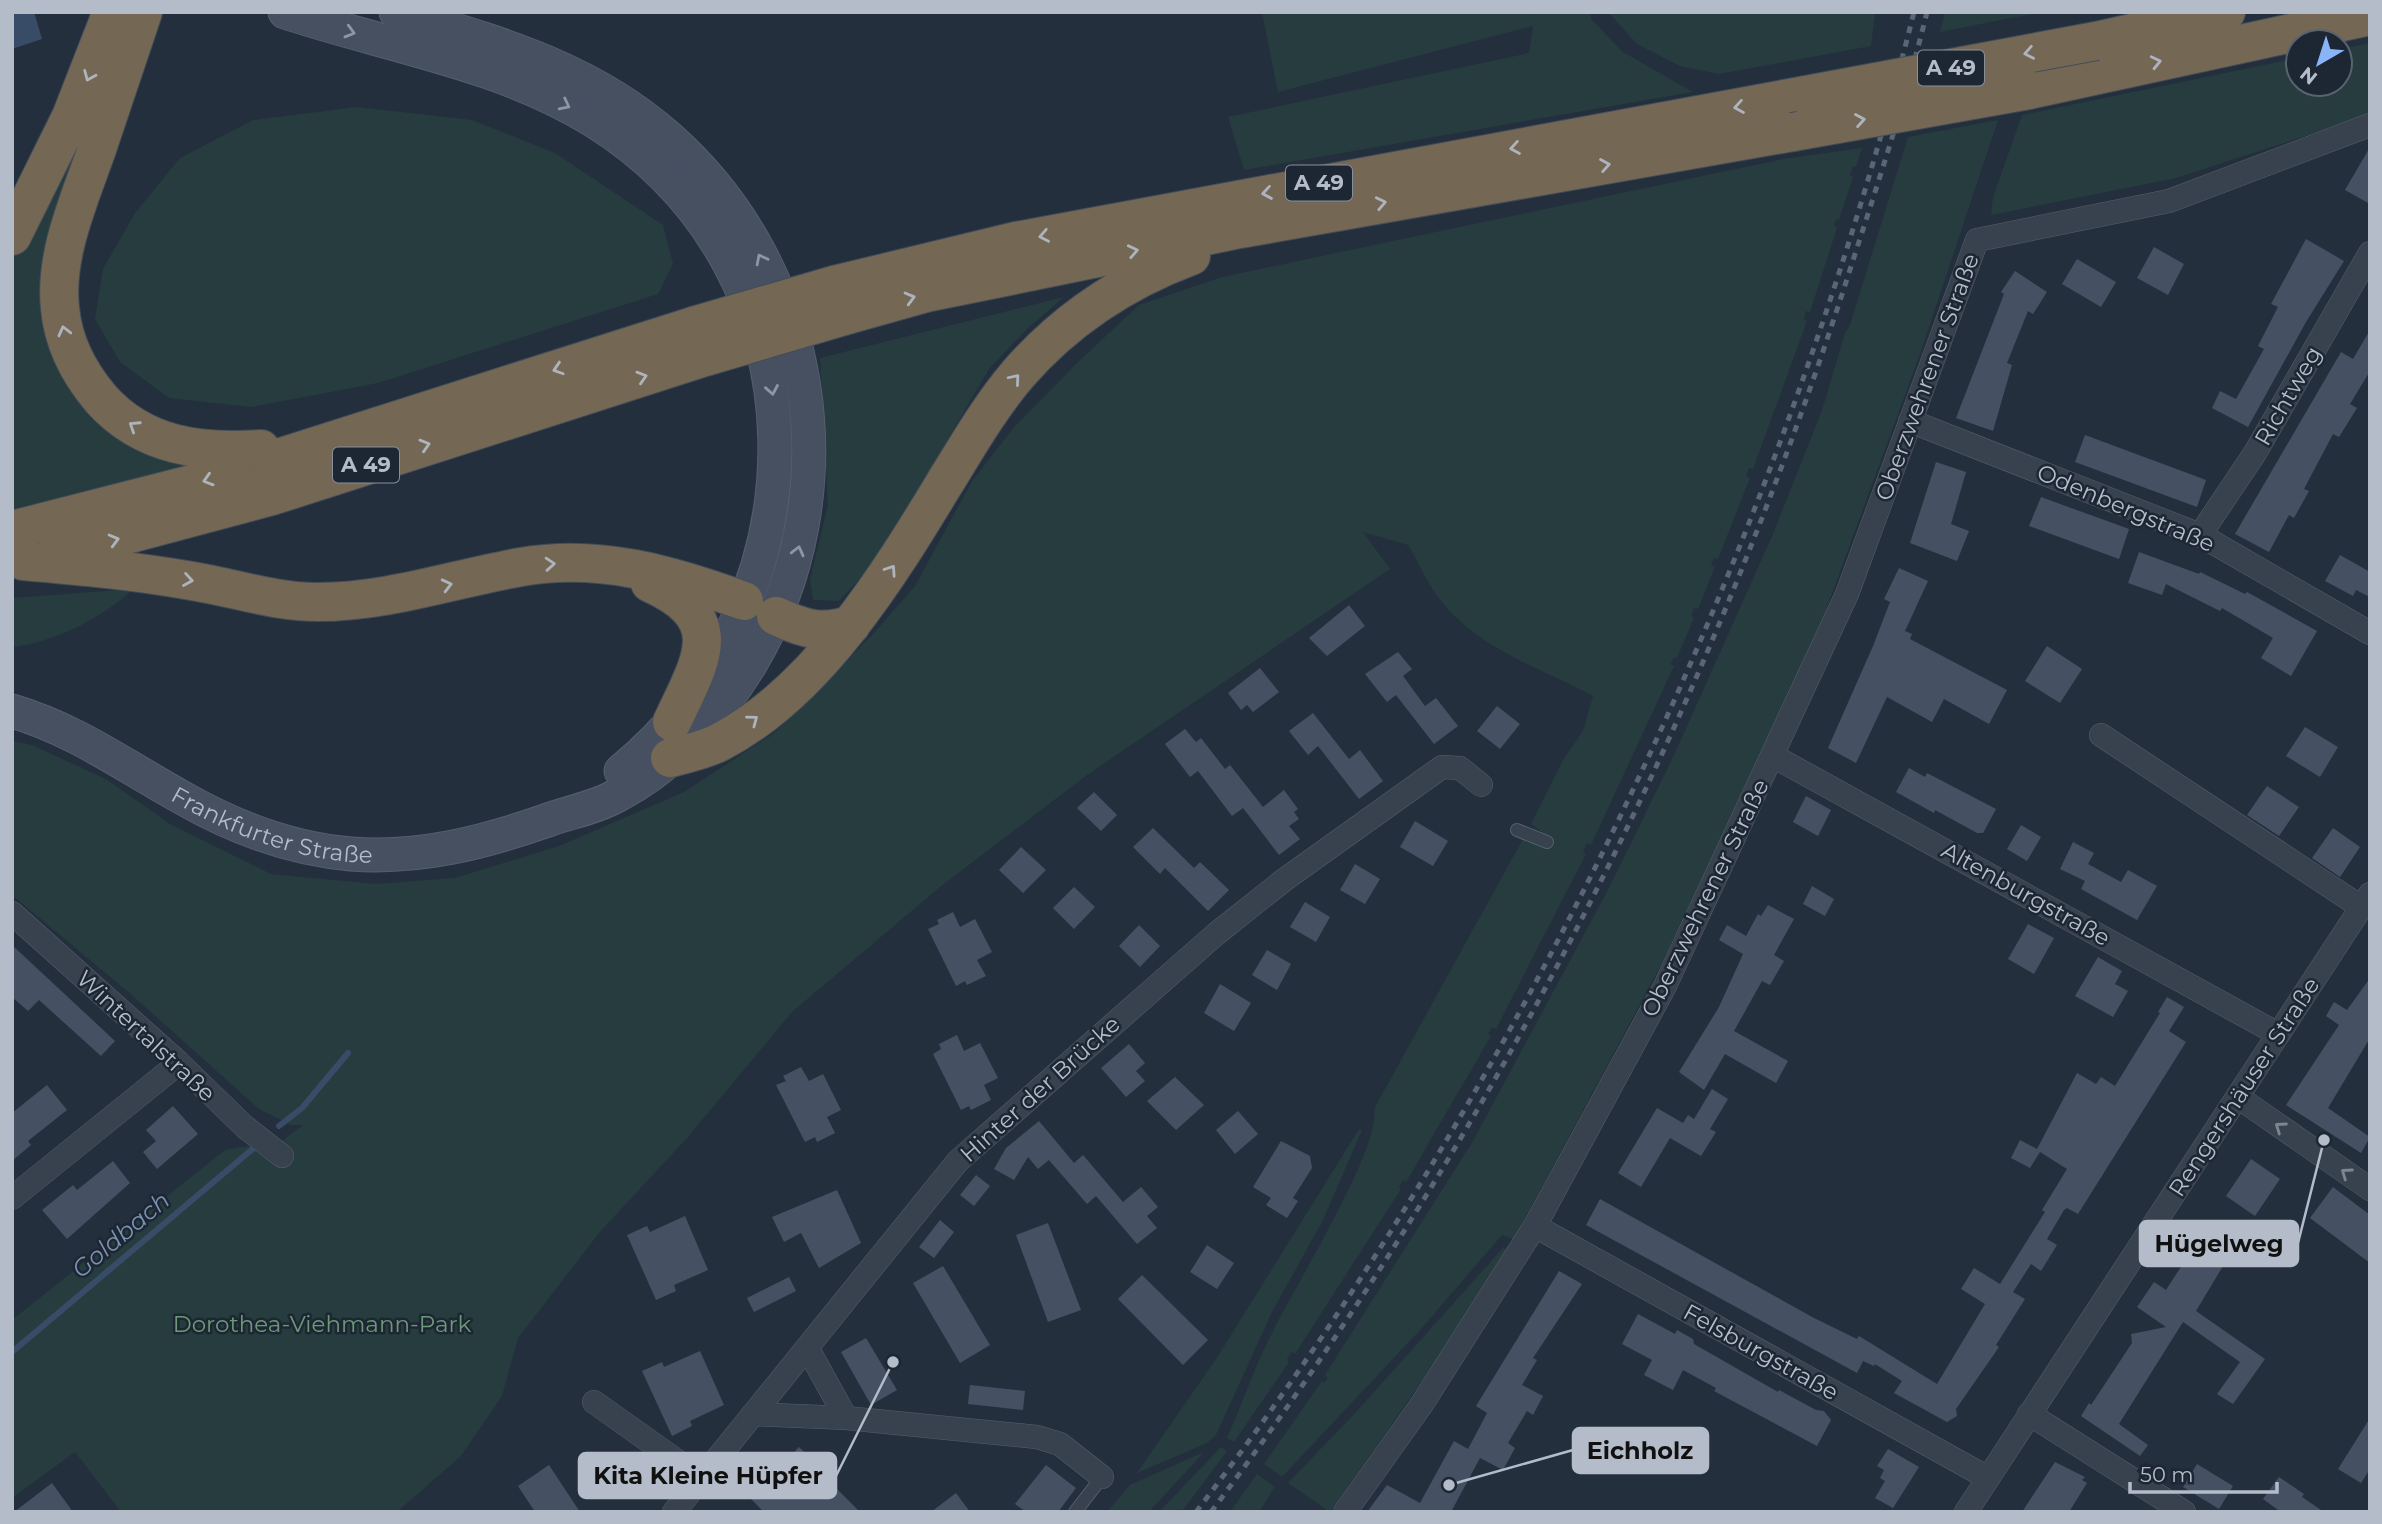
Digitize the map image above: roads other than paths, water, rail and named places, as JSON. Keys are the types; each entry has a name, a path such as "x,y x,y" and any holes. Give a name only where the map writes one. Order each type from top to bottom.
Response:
{"highway":[{"path":"12,236 71,117 112,12"},
{"path":"142,12 75,210 61,268 60,308 75,361 95,392 119,416 166,443 184,448 224,452 320,445"},
{"path":"122,75 155,26 174,12"},
{"name":"A 49","path":"839,301 926,293 1408,198 1793,132 2093,59 2226,12"},
{"name":"A 49","path":"16,551 134,501 320,445 839,301 1017,241 1806,95 2093,59 2370,16"},
{"path":"607,564 673,594 692,610 698,622 702,655 671,740 720,742 753,721 780,699 851,625 891,572 999,399 1060,332 1112,294 1143,277 1207,250 1290,222"},
{"name":"A 49","path":"16,551 84,548 272,496 699,342"},
{"path":"16,551 156,574 257,597 315,602 399,594 522,567 579,562 607,564 663,573 760,608 805,629 820,632 851,625"}],"main road":[{"path":"285,12 502,77 569,106 646,160 691,208 716,244 742,293 764,353 775,412 777,449 774,495 761,551 760,608"},
{"path":"396,12 526,51 597,85 671,139 710,181 738,219 772,280 785,312 795,348 807,416 810,468 804,525 791,578 760,608"},
{"name":"Frankfurter Straße","path":"12,711 89,743 180,797 237,826 323,850 377,855 428,852 481,842 618,796 671,740 715,714 740,682 760,608"}],"street":[{"name":"Oberzwehrener Straße","path":"1345,1512 1422,1404 1535,1226 1665,985 1847,594 1977,240 2169,201 2370,125"},
{"name":"Richtweg","path":"2200,536 2256,453 2370,253"},
{"name":"Odenbergstraße","path":"1910,421 2200,536 2370,633"},
{"name":"Rengershäuser Straße","path":"1966,1512 2366,900 2101,735"},
{"name":"Altenburgstraße","path":"1773,756 2278,1034"},
{"name":"Hinter der Brücke","path":"674,1512 958,1161 1216,934 1284,880 1442,767 1460,768 1480,785"},
{"name":"Wintertalstraße","path":"15,920 179,1063 245,1127 282,1156"},
{"path":"12,1198 179,1063"},
{"path":"2238,1097 2370,1189"},
{"name":"Felsburgstraße","path":"1535,1226 1988,1478"},
{"path":"808,1349 846,1418"},
{"path":"594,1402 701,1478"},
{"path":"753,1414 846,1418 1037,1437 1060,1444 1102,1477"},
{"path":"2029,1414 2184,1512"}],"lane":[{"path":"1517,830 1547,842"},
{"path":"1075,1512 1102,1477"}],"water":[{"path":"12,12 34,12 42,39 12,49"}],"waterway":[{"path":"279,1126 302,1108 348,1053"},
{"name":"Goldbach","path":"12,1352 255,1147"}],"railway":[{"path":"1196,1512 1316,1346 1429,1170 1533,987 1629,798 1716,604 1793,407 1859,210 1914,12"},
{"path":"1211,1512 1315,1367 1412,1219 1502,1066 1586,910 1664,750 1734,588 1798,422 1884,164 1927,12"}],"place":[{"name":"Hügelweg","path":"2324,1140"},
{"name":"Kita Kleine Hüpfer","path":"893,1362"},
{"name":"Eichholz","path":"1449,1485"}],"park label":[{"name":"Dorothea-Viehmann-Park","path":"322,1324"}]}
